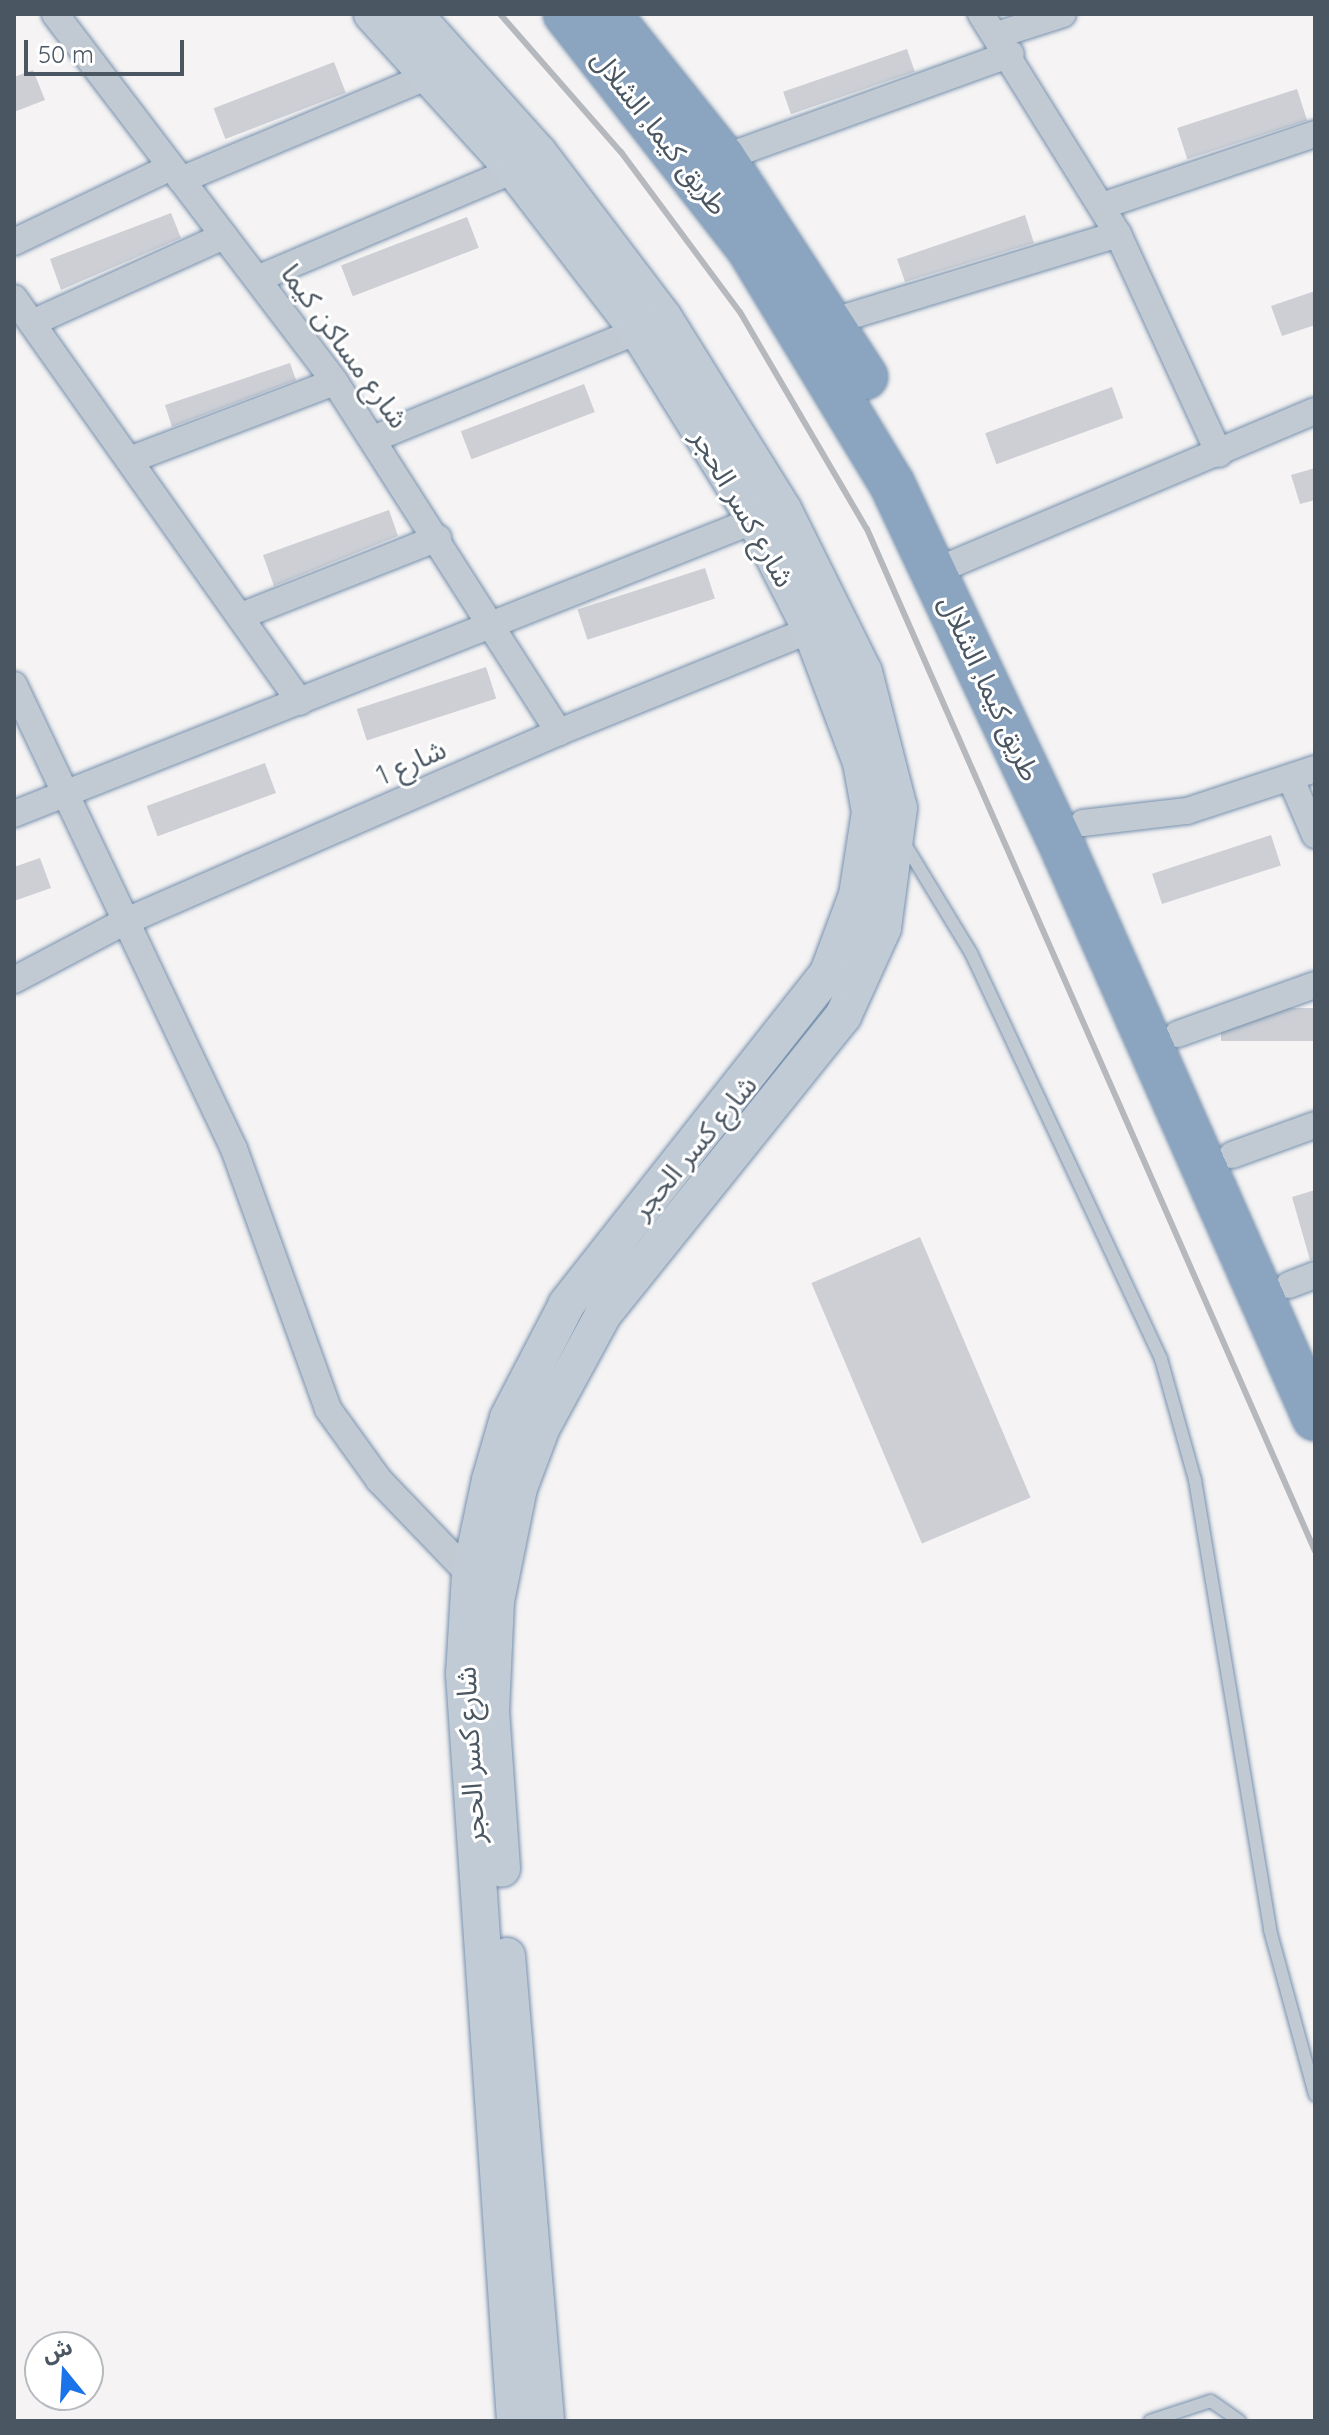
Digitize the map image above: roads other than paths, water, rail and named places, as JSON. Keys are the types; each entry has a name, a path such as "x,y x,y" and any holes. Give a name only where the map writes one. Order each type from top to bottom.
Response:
{"highway":[{"name":"طريق كيما, الشلال","path":"566,14 749,248 950,565 1315,1418"},
{"name":"طريق كيما, الشلال","path":"608,14 723,158 834,321 950,565 1083,823 1232,1155 1302,1280 1315,1344"}],"main road":[{"name":"شارع كسر الحجر","path":"372,14 431,75 514,170 638,331 755,520 826,624"},
{"name":"شارع كسر الحجر","path":"414,14 538,152 664,318 826,624 891,758 884,823 883,928 843,1016 643,1261 570,1369 519,1488 496,1601 491,1711 494,1935 501,2076 520,2305 515,2421"},
{"name":"شارع كسر الحجر","path":"494,1935 466,1724 470,1574 505,1430 534,1359 598,1263 807,1008 845,935 884,823"},
{"name":"شارع كسر الحجر","path":"520,2305 546,2421"}],"street":[{"name":"شارع مساكن كيما","path":"55,14 335,382 495,624 559,732"},
{"path":"723,158 997,34 1063,14"},
{"path":"997,34 1118,234 1219,454"},
{"path":"14,242 176,173 431,75"},
{"path":"1102,206 1315,134"},
{"path":"257,279 514,170"},
{"path":"834,321 1118,234"},
{"path":"32,323 224,236"},
{"path":"14,298 132,459 300,702"},
{"path":"373,439 638,331"},
{"path":"132,459 335,382"},
{"path":"950,565 1315,411"},
{"path":"14,814 755,520"},
{"path":"241,616 438,538"},
{"name":"شارع 1","path":"14,980 122,923 559,732 826,624"},
{"path":"14,685 122,923 234,1149 328,1409 379,1480 496,1601"},
{"path":"1083,823 1187,811 1315,769"},
{"path":"1291,779 1315,835"},
{"path":"1178,1034 1315,985"},
{"path":"1232,1155 1315,1125"}],"lane":[{"path":"884,823 971,953 1161,1359 1195,1480 1270,1930 1315,2095"},
{"path":"1150,2421 1211,2401 1240,2421"}],"railway":[{"path":"500,14 621,152 740,312 867,529 1315,1551"}]}
